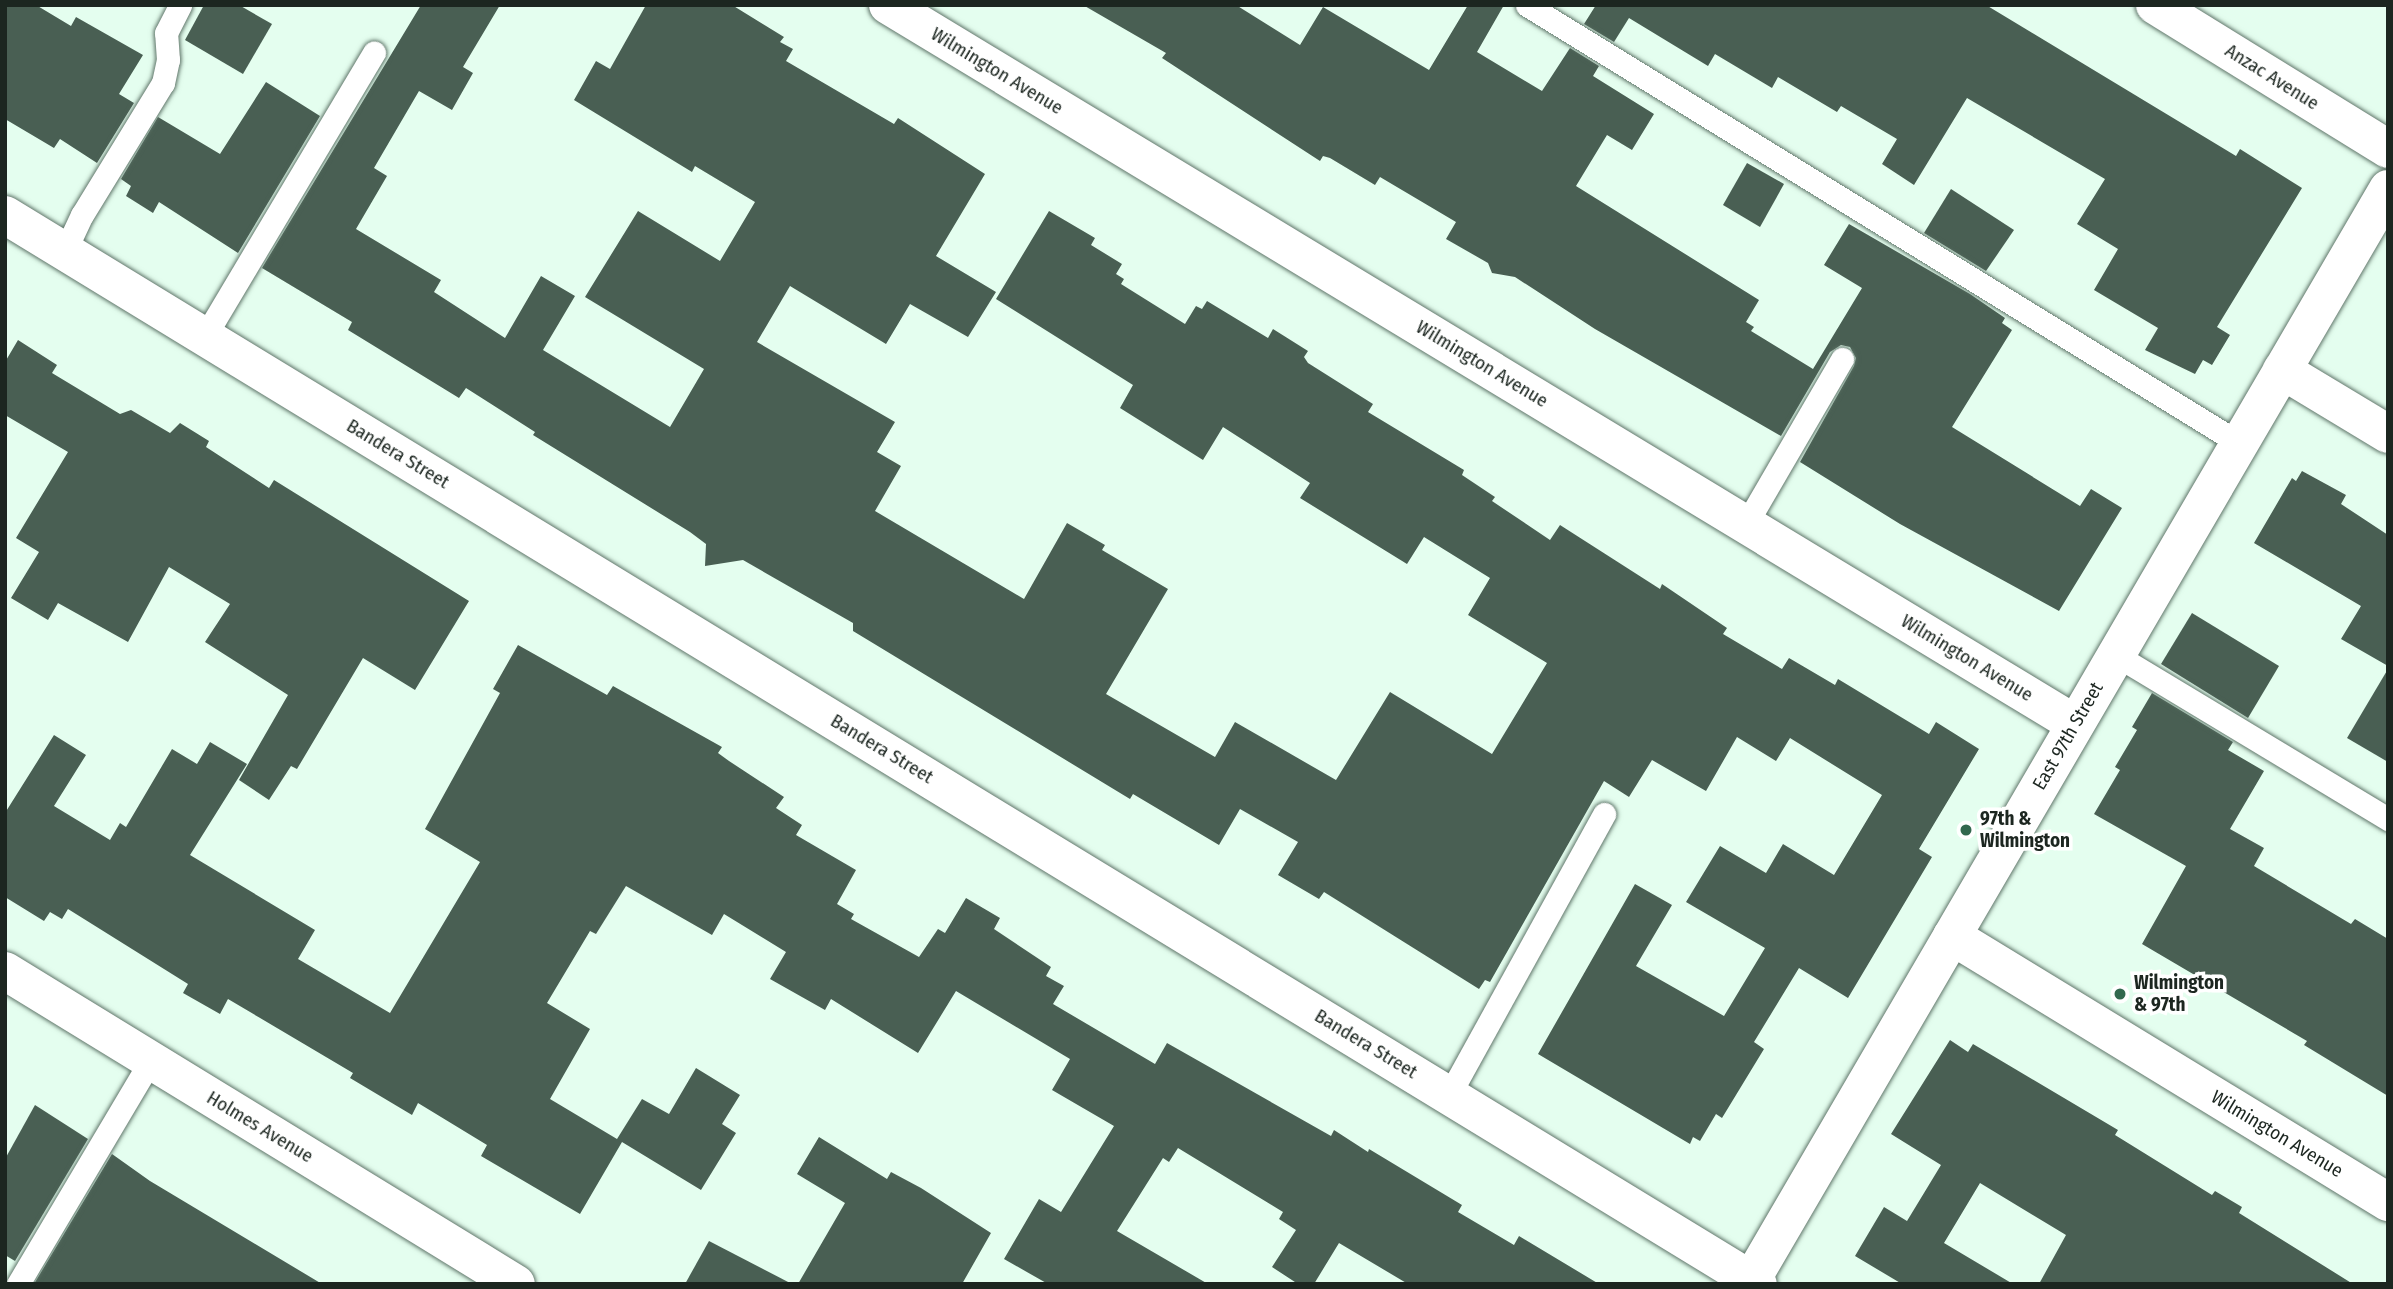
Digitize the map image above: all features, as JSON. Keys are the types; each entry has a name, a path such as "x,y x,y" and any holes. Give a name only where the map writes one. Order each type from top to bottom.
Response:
{"street":[{"name":"Wilmington Avenue","path":"888,5 2075,724"},
{"name":"Anzac Avenue","path":"2155,5 2388,149"},
{"name":"East 97th Street","path":"1753,1282 2388,188"},
{"name":"Bandera Street","path":"5,215 1753,1282"},
{"path":"2282,370 2388,434"},
{"name":"Wilmington Avenue","path":"1952,936 2388,1202"},
{"name":"Holmes Avenue","path":"5,971 516,1284"}],"lane":[{"path":"65,251 82,215 163,83 168,60 166,33 180,5"},
{"path":"1527,5 2239,443"},
{"path":"205,337 373,53"},
{"path":"1746,524 1842,359"},
{"path":"2116,655 2388,819"},
{"path":"1449,1095 1604,814"},
{"path":"18,1284 151,1060"}],"building":[{"path":"5,5 36,5 71,26 76,17 143,55 119,94 134,103 97,163 60,139 54,148 5,119"},
{"path":"204,5 239,5 272,24 243,74 185,40"},
{"path":"421,5 500,5 463,67 473,73 452,110 419,91 374,168 387,176 356,229 441,280 434,292 505,338 541,276 575,296 543,350 670,427 704,369 585,297 638,211 720,261 755,202 695,166 692,172 574,100 596,61 610,69 646,5 732,5 784,37 780,42 793,49 786,61 894,124 898,118 985,174 936,256 996,292 968,337 910,304 886,344 790,286 757,342 895,422 877,452 901,466 875,511 1024,599 1067,523 1105,545 1102,550 1168,589 1106,694 1215,757 1235,722 1336,780 1390,692 1492,754 1547,663 1468,615 1490,578 1424,537 1407,564 1300,498 1310,483 1223,427 1203,460 1120,408 1133,385 996,299 1049,211 1095,238 1091,245 1122,264 1116,274 1124,279 1121,284 1185,324 1196,306 1202,309 1207,301 1268,338 1273,329 1308,351 1304,357 1308,363 1373,404 1368,412 1464,470 1462,475 1495,497 1492,501 1550,540 1560,525 1660,589 1662,584 1727,628 1723,634 1782,669 1789,658 1835,685 1838,679 1929,734 1936,722 1979,749 1919,849 1932,857 1848,998 1799,968 1754,1042 1764,1049 1722,1118 1716,1114 1700,1141 1693,1137 1690,1144 1538,1054 1635,884 1672,905 1636,966 1724,1016 1765,948 1686,902 1720,846 1766,873 1783,844 1834,875 1882,795 1790,738 1776,761 1737,737 1706,791 1652,760 1629,797 1604,781 1490,982 1485,980 1479,989 1324,892 1319,899 1278,875 1298,842 1240,809 1219,845 1133,794 1130,799 853,631 853,623 743,560 705,566 706,544 690,532 533,435 535,432 466,388 459,398 348,330 352,322 262,268"},
{"path":"1083,5 1236,5 1300,45 1323,7 1429,70 1468,5 1504,5 1477,52 1542,91 1570,48 1599,66 1593,76 1654,114 1632,150 1607,135 1576,186 1759,300 1746,322 1754,327 1751,331 1813,369 1862,288 1824,265 1849,224 1970,294 2005,318 2002,323 2012,330 1952,427 2080,506 2091,489 2122,508 2059,611 1900,524 1800,462 1854,366 1856,358 1850,347 1841,345 1830,352 1781,436 1595,329 1515,277 1492,273 1488,263 1446,239 1456,222 1380,177 1375,185 1330,158 1323,156 1320,161 1162,58 1166,53"},
{"path":"1596,5 1986,5 2236,156 2240,149 2302,188 2217,327 2230,335 2212,365 2203,360 2195,374 2145,350 2158,328 2094,290 2118,249 2077,224 2105,179 1967,98 1914,185 1882,164 1897,139 1841,106 1837,112 1778,77 1772,88 1715,54 1708,66 1629,18 1614,42 1584,24"},
{"path":"266,82 320,116 238,253 159,202 153,213 126,196 131,186 121,179 158,117 220,154"},
{"path":"1747,163 1784,184 1760,227 1723,205"},
{"path":"1951,189 2014,230 1986,271 1924,233"},
{"path":"18,340 57,365 52,373 120,414 131,410 170,433 180,423 209,441 206,447 269,488 274,480 469,601 415,690 363,658 297,769 291,766 269,800 239,780 288,695 205,642 230,604 169,567 128,642 58,603 48,620 11,598 39,552 16,538 68,452 5,415 5,362"},
{"path":"2302,471 2346,495 2341,504 2388,535 2388,666 2341,639 2361,606 2254,543 2292,478 2296,481"},
{"path":"2192,613 2279,666 2248,718 2161,664"},
{"path":"518,645 607,695 613,686 722,747 718,753 784,797 776,808 802,825 796,835 856,870 837,904 854,914 851,919 919,957 938,929 945,933 966,898 1000,918 994,929 1051,967 1046,976 1064,986 1053,1004 1155,1064 1167,1043 1331,1136 1334,1130 1368,1152 1369,1149 1462,1205 1458,1212 1514,1245 1519,1236 1599,1284 1408,1284 1339,1243 1314,1284 1298,1284 1272,1267 1296,1230 1279,1219 1283,1212 1178,1148 1169,1162 1163,1158 1117,1231 1208,1284 1048,1284 1004,1259 1039,1199 1061,1212 1114,1126 1052,1090 1070,1059 956,991 918,1053 831,999 825,1010 770,979 786,952 724,914 712,935 626,886 596,934 590,931 547,1003 590,1029 550,1099 617,1139 642,1099 669,1114 696,1068 740,1095 722,1124 736,1133 701,1190 622,1142 580,1214 481,1156 487,1145 418,1103 412,1115 350,1078 353,1073 228,999 220,1014 183,993 188,984 68,909 62,919 50,912 44,921 5,897 5,813 54,735 86,755 54,806 110,840 120,823 126,827 172,749 197,764 210,742 247,764 190,855 315,930 298,959 390,1013 480,862 425,829 500,693 493,689"},
{"path":"2388,669 2388,762 2347,738"},
{"path":"2152,693 2233,742 2228,750 2264,771 2230,829 2264,848 2254,866 2351,924 2355,919 2388,939 2388,1096 2304,1045 2307,1041 2142,944 2186,866 2094,814 2120,770 2115,767 2137,730 2132,727"},
{"path":"1950,1040 1968,1052 1973,1044 2118,1130 2115,1135 2212,1195 2215,1191 2242,1207 2239,1213 2353,1284 2039,1284 2066,1235 1980,1183 1944,1243 2013,1284 1902,1284 1855,1256 1884,1207 1907,1221 1941,1165 1891,1134"},
{"path":"35,1105 88,1139 15,1261 5,1255 5,1159"},
{"path":"819,1137 887,1179 891,1172 921,1188 991,1233 962,1284 798,1284 845,1203 797,1174"},
{"path":"112,1154 150,1181 322,1284 34,1284"},
{"path":"709,1241 792,1284 685,1284"}],"place":[{"name":"97th & Wilmington","path":"1966,830"},
{"name":"Wilmington & 97th","path":"2120,994"}]}
